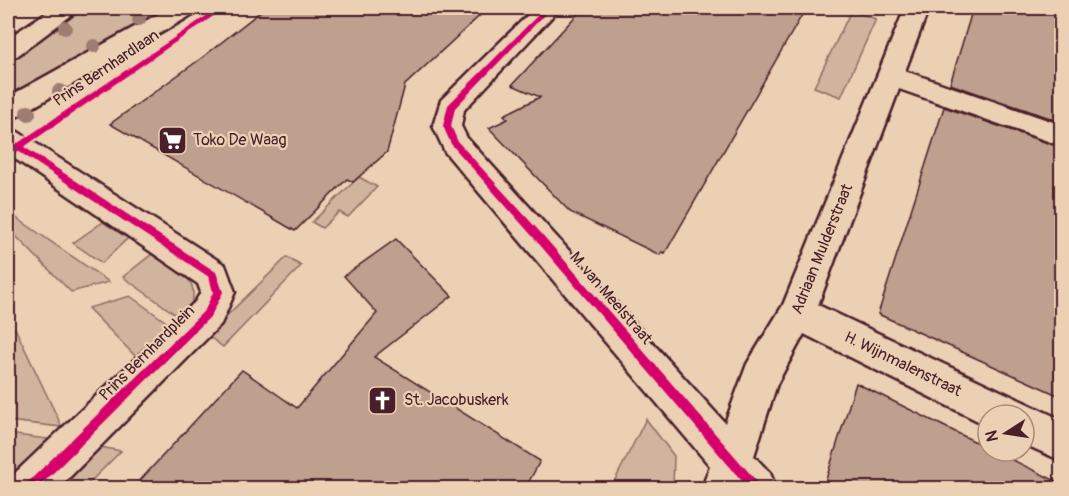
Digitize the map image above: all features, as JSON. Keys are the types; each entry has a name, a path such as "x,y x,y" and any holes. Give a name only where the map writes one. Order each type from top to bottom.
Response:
{"street":[{"path":"8,50 69,8"},
{"name":"Prins Bernhardlaan","path":"8,109 186,8"},
{"name":"M. van Meelstraat","path":"548,8 451,107 447,126 455,144 737,480"},
{"name":"Adriaan Mulderstraat","path":"737,480 760,377 797,313 917,8"},
{"path":"891,76 1062,136"},
{"name":"Prins Bernhardplein","path":"8,140 213,275 218,292 208,313 30,489"},
{"name":"H. Wijnmalenstraat","path":"797,313 983,403"},
{"path":"1036,429 1062,441"}],"shaded area":[{"path":"79,8 149,8 162,14 8,102 8,57"},
{"path":"851,11 876,19 841,97 814,87"},
{"path":"359,177 377,187 348,217 339,212 322,228 312,222"},
{"path":"11,214 109,282 71,292 8,228 8,216"},
{"path":"103,222 128,238 102,263 73,243"},
{"path":"152,254 182,272 192,287 193,296 190,307 182,319 123,277"},
{"path":"287,257 301,266 223,347 207,335"},
{"path":"130,296 172,326 138,359 88,308"},
{"path":"15,328 62,427 8,421 8,330"},
{"path":"646,419 674,456 673,488 611,488"},
{"path":"8,434 55,440 8,485"},
{"path":"100,447 121,451 84,488 59,488"}],"building":[{"path":"265,8 488,8 405,85 387,152 353,182 347,179 295,231 110,124 203,57"},
{"path":"583,8 806,8 665,253 662,252 660,255 570,212 489,128 508,119 504,115 540,97 512,85"},
{"path":"973,8 1062,8 1062,122 950,84"},
{"path":"944,107 1062,148 1062,397 878,314"},
{"name":"St. Jacobuskerk","path":"396,239 452,296 374,357 540,461 525,489 132,489 242,370 297,408 377,313 344,276"},
{"path":"856,383 976,442 976,463 1019,463 1062,484 1062,489 823,489"}],"cycle path":[{"path":"8,154 222,8"},
{"path":"548,8 451,107 447,126 455,144 537,235 755,488"},
{"path":"8,140 213,275 218,292 208,313 30,488"}],"place":[{"name":"Toko De Waag","path":"172,140"},
{"name":"St. Jacobuskerk","path":"383,400"}]}
